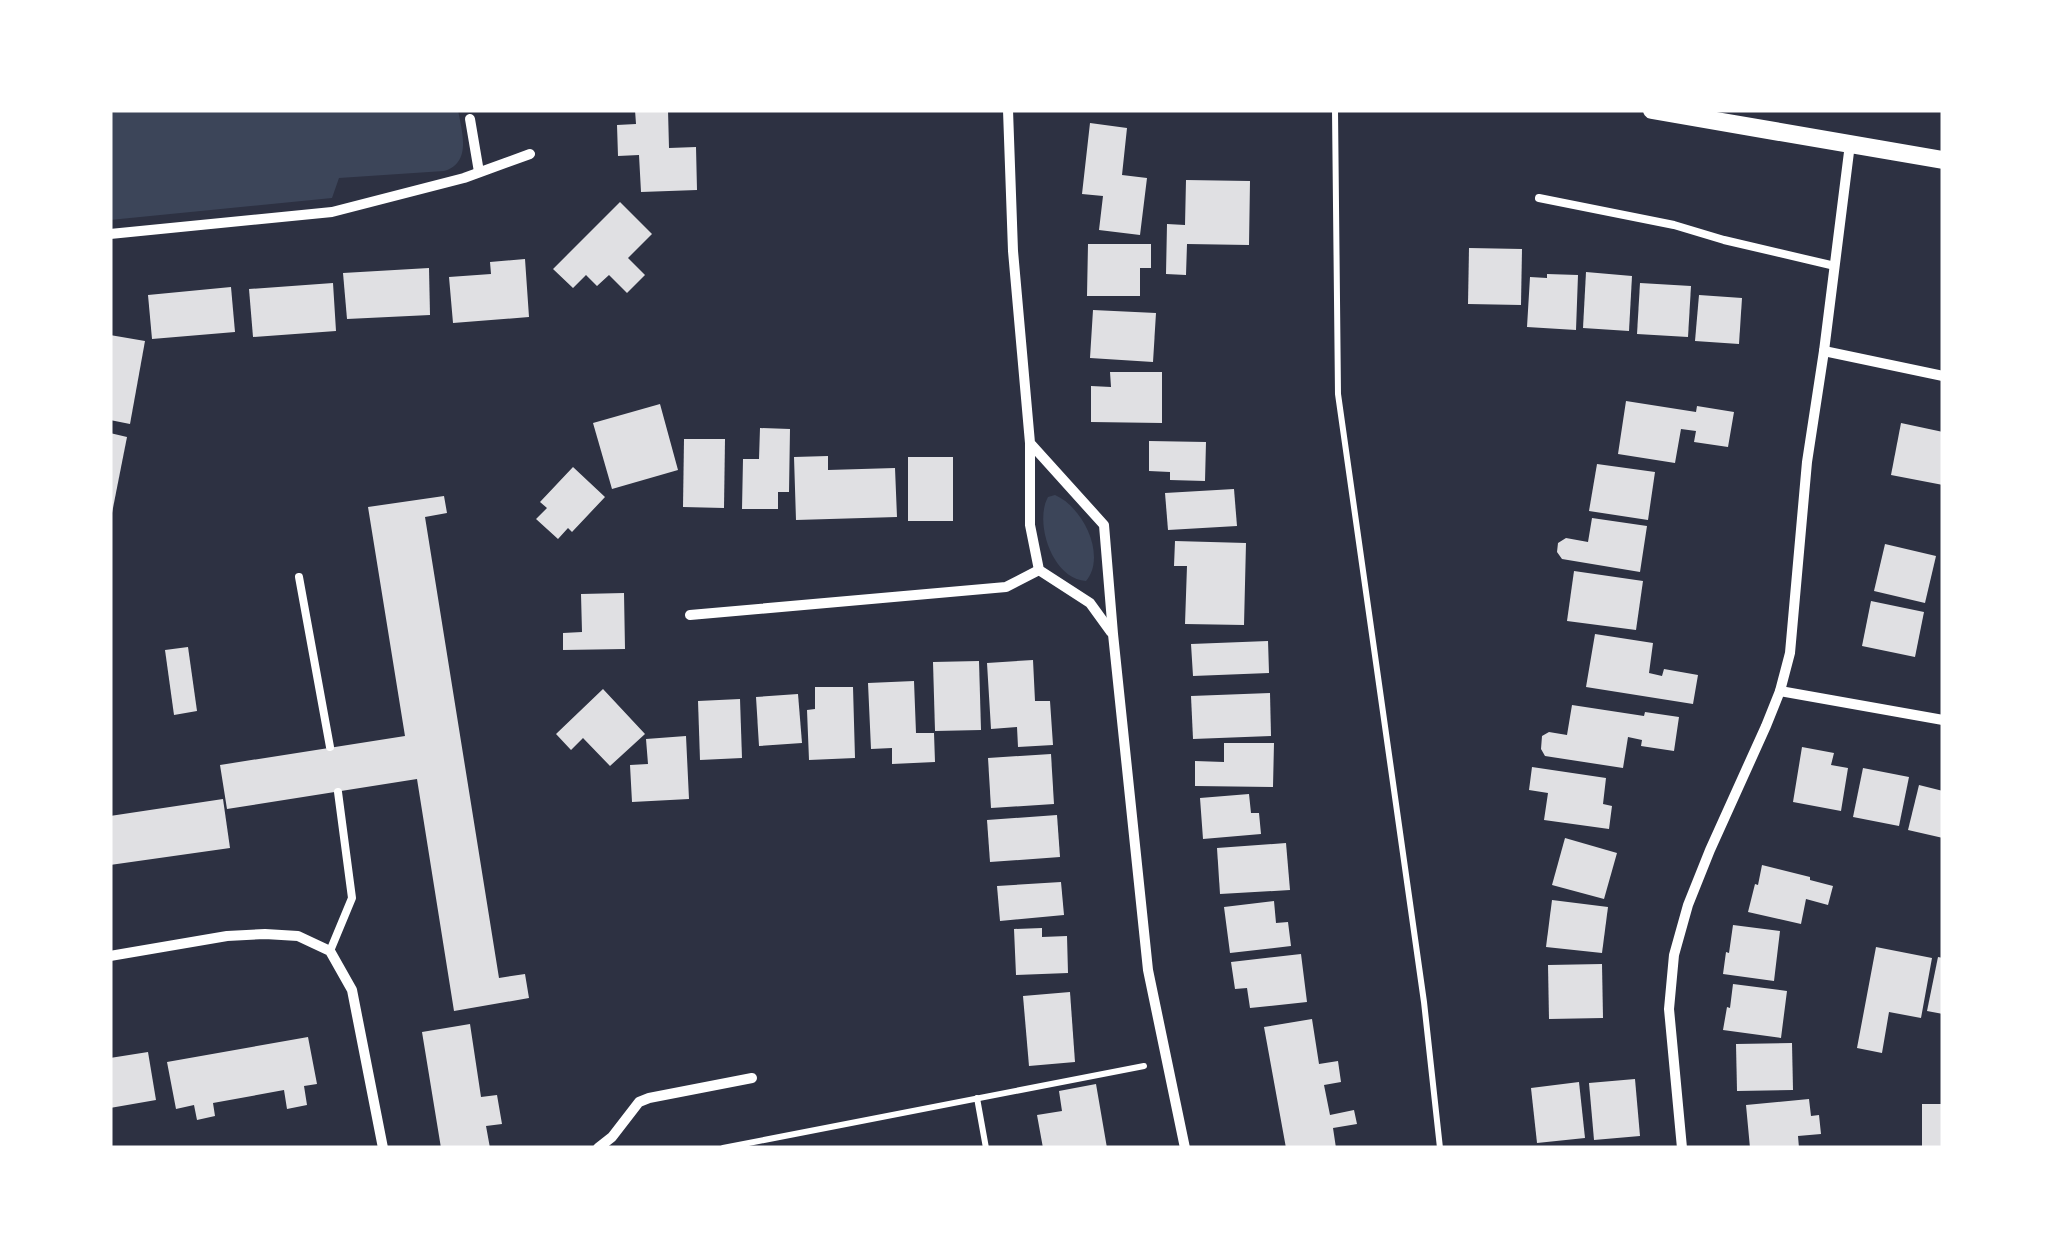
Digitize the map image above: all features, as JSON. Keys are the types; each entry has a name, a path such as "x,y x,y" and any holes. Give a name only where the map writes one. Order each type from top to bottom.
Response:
{"street":[{"path":"1008,110 1013,251 1030,443 1030,525 1039,570 1090,603 1113,634"},
{"path":"1652,110 1943,160"},
{"path":"470,120 479,172"},
{"path":"1682,1148 1669,1010 1674,955 1688,905 1766,726 1790,653 1806,462 1850,144"},
{"path":"110,234 332,212 427,189 530,154"},
{"path":"1824,352 1943,376"},
{"path":"1030,443 1104,525 1148,970 1185,1148"},
{"path":"690,614 1006,587 1039,570"},
{"path":"1780,690 1943,720"},
{"path":"110,956 227,936 264,934 298,936 330,952 352,990 383,1148"},
{"path":"598,1148 612,1137 639,1102 752,1078"}],"lane":[{"path":"1539,198 1674,225 1835,266"},
{"path":"299,577 330,747"},
{"path":"330,952 352,898 338,792"}],"path":[{"path":"1335,110 1338,394 1424,1002 1440,1148"},
{"path":"723,1148 1169,1061"},
{"path":"977,1098 986,1148"}],"shaded area":[{"path":"458,110 463,146 459,161 444,171 339,178 332,198 110,220 110,113"},
{"path":"1055,495 1075,510 1089,533 1094,559 1086,581 1064,571 1049,548 1044,508 1048,497"}],"building":[{"path":"635,110 668,110 669,148 696,147 697,190 641,192 639,155 618,156 617,125 636,124"},
{"path":"1090,123 1127,128 1122,175 1147,178 1140,235 1099,230 1103,196 1082,194"},
{"path":"1186,180 1250,181 1249,245 1187,244 1186,275 1166,274 1167,224 1185,225"},
{"path":"620,202 652,234 628,258 645,275 627,293 609,275 597,286 586,275 573,288 553,269"},
{"path":"1088,244 1151,244 1151,268 1140,268 1140,296 1087,296"},
{"path":"1469,248 1522,249 1521,305 1468,304"},
{"path":"525,259 529,317 453,323 449,277 491,274 490,262"},
{"path":"429,268 430,315 347,319 343,273"},
{"path":"1586,272 1632,276 1629,331 1583,328"},
{"path":"1547,274 1578,275 1576,330 1527,327 1530,277 1547,278"},
{"path":"333,283 336,331 253,337 249,289"},
{"path":"1640,283 1691,286 1688,337 1637,334"},
{"path":"231,287 235,332 152,339 148,295"},
{"path":"1699,295 1742,298 1739,344 1695,341"},
{"path":"1093,310 1156,313 1153,362 1090,358"},
{"path":"110,335 145,341 130,424 110,420"},
{"path":"1110,372 1162,372 1162,423 1091,422 1091,386 1111,387"},
{"path":"1626,401 1696,412 1697,406 1734,412 1728,447 1694,442 1696,431 1681,429 1675,463 1618,454"},
{"path":"660,404 678,470 612,489 593,423"},
{"path":"1901,423 1943,432 1943,485 1891,475"},
{"path":"760,428 790,429 789,492 778,492 778,509 742,509 743,459 759,459"},
{"path":"110,433 127,437 112,513 110,513"},
{"path":"684,439 725,439 724,508 683,507"},
{"path":"1149,441 1206,442 1205,481 1170,480 1170,472 1149,471"},
{"path":"828,456 828,470 895,468 897,517 796,520 794,457"},
{"path":"908,457 953,457 953,521 908,521"},
{"path":"1597,464 1655,472 1648,520 1589,511"},
{"path":"573,467 605,497 572,532 568,528 558,539 536,519 547,508 540,502"},
{"path":"1234,489 1237,526 1168,530 1165,493"},
{"path":"444,496 447,513 425,517 499,978 525,974 529,998 454,1011 417,779 227,809 220,765 405,736 368,507"},
{"path":"1592,518 1647,526 1640,572 1562,559 1557,552 1558,543 1566,538 1588,542"},
{"path":"1175,541 1246,543 1244,625 1185,624 1187,566 1174,566"},
{"path":"1885,544 1936,556 1925,603 1874,591"},
{"path":"1574,571 1643,581 1636,630 1567,621"},
{"path":"624,593 625,649 563,650 563,633 582,632 581,594"},
{"path":"1871,601 1924,612 1915,657 1862,646"},
{"path":"1595,634 1653,643 1649,673 1662,676 1664,669 1698,675 1693,704 1586,687"},
{"path":"1268,641 1269,673 1193,676 1191,644"},
{"path":"188,647 197,711 174,715 165,650"},
{"path":"1033,660 1035,701 1050,701 1053,745 1018,747 1017,727 991,729 987,663"},
{"path":"979,661 981,730 935,731 933,662"},
{"path":"914,681 916,733 934,733 935,762 892,764 892,748 871,749 868,683"},
{"path":"815,687 853,687 855,758 809,760 807,710 815,709"},
{"path":"603,689 645,734 610,766 583,738 571,750 556,734"},
{"path":"1270,693 1271,736 1193,739 1191,696"},
{"path":"798,694 802,743 759,746 756,697"},
{"path":"740,699 742,758 700,760 698,701"},
{"path":"1572,705 1679,717 1674,751 1641,746 1642,740 1628,737 1623,768 1545,756 1542,736 1549,732 1567,735"},
{"path":"686,736 689,799 632,802 630,765 648,764 646,739"},
{"path":"1224,743 1274,743 1273,787 1195,786 1195,761 1224,762"},
{"path":"1802,747 1834,753 1831,765 1848,768 1841,811 1793,802"},
{"path":"1051,754 1054,804 991,808 988,758"},
{"path":"1532,767 1606,778 1603,804 1612,806 1609,829 1544,820 1548,793 1529,790"},
{"path":"1863,768 1909,777 1899,826 1853,817"},
{"path":"1919,785 1943,791 1943,838 1908,830"},
{"path":"1249,794 1251,813 1259,813 1261,834 1203,839 1200,798"},
{"path":"223,799 230,848 110,865 110,816"},
{"path":"1057,815 1060,857 990,862 987,820"},
{"path":"1565,838 1617,853 1604,899 1552,885"},
{"path":"1286,843 1290,890 1220,894 1217,848"},
{"path":"1762,865 1833,886 1828,905 1806,899 1801,924 1748,912"},
{"path":"1061,882 1064,915 1000,921 997,886"},
{"path":"1552,900 1608,907 1602,953 1546,947"},
{"path":"1274,901 1276,923 1288,922 1291,946 1230,953 1224,907"},
{"path":"1733,925 1780,931 1774,981 1723,974"},
{"path":"1042,928 1042,937 1067,936 1068,973 1016,975 1014,929"},
{"path":"1876,947 1932,958 1921,1018 1889,1012 1882,1053 1857,1048"},
{"path":"1301,954 1307,1002 1250,1008 1247,988 1235,989 1231,962"},
{"path":"1938,957 1943,958 1943,1014 1927,1011"},
{"path":"1602,964 1603,1018 1549,1019 1548,965"},
{"path":"1733,984 1787,991 1781,1038 1723,1030"},
{"path":"1070,992 1075,1062 1029,1066 1023,996"},
{"path":"1312,1019 1319,1064 1338,1061 1341,1082 1324,1085 1330,1115 1354,1110 1357,1124 1333,1128 1336,1148 1286,1148 1264,1027"},
{"path":"470,1024 481,1097 497,1095 502,1124 486,1126 490,1148 441,1148 422,1032"},
{"path":"308,1037 317,1084 304,1086 307,1105 287,1109 284,1090 213,1103 215,1116 197,1120 194,1105 176,1109 167,1062"},
{"path":"1792,1043 1793,1090 1737,1091 1736,1044"},
{"path":"148,1052 156,1100 110,1108 110,1058"},
{"path":"1635,1079 1640,1136 1594,1140 1589,1083"},
{"path":"1579,1082 1585,1138 1537,1143 1531,1088"},
{"path":"1096,1084 1107,1148 1043,1148 1037,1115 1062,1111 1059,1091"},
{"path":"1809,1099 1811,1116 1819,1115 1821,1134 1798,1136 1799,1148 1750,1148 1746,1105"},
{"path":"1922,1104 1943,1104 1943,1148 1922,1148"}]}
